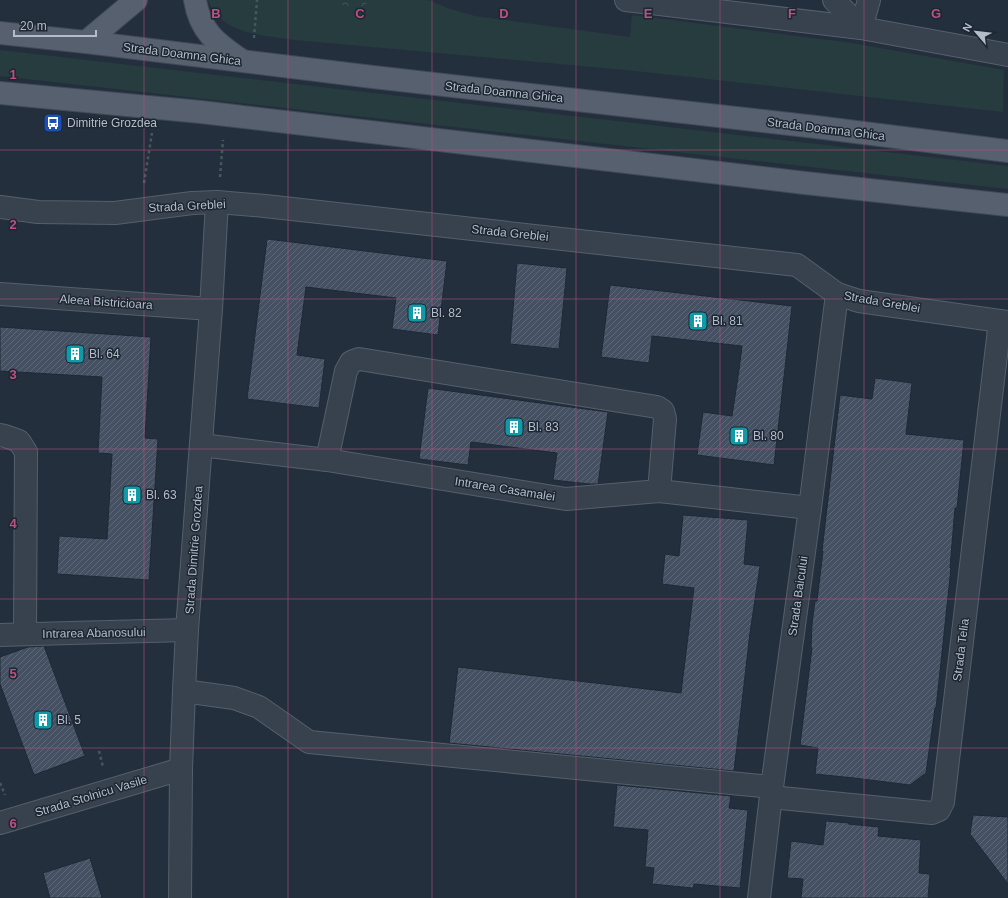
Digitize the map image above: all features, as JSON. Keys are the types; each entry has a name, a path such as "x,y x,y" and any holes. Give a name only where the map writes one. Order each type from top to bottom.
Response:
{"main road":[{"path":"86,42 136,0"},
{"path":"195,0 202,24 213,39 224,48 247,62"},
{"name":"Strada Doamna Ghica","path":"0,33 816,127 1008,151"},
{"path":"0,93 226,115 805,183 1008,205"}],"street":[{"path":"626,0 861,28 1008,55"},
{"path":"834,0 861,28"},
{"path":"861,28 869,0"},
{"name":"Strada Greblei","path":"0,207 38,212 115,213 192,203 217,202 265,206 797,265 837,294 859,300 1004,321"},
{"name":"Strada Dimitrie Grozdea","path":"180,898 181,769 184,691 211,309 217,202"},
{"name":"Aleea Bistricioara","path":"0,294 211,309"},
{"name":"Strada Baicului","path":"759,898 837,294"},
{"name":"Strada Telia","path":"772,792 932,814 939,810 943,802 1004,321"},
{"path":"327,460 346,371 351,362 359,359 657,407 663,411 665,418 659,491"},
{"path":"0,435 19,441 26,452 25,634"},
{"name":"Intrarea Casamalei","path":"201,445 327,460 566,499 659,491 810,508"},
{"name":"Intrarea Abanosului","path":"0,635 188,630"},
{"path":"184,691 234,698 259,707 309,742 772,792"},
{"name":"Strada Stolnicu Vasile","path":"0,823 181,769"}],"path":[{"path":"247,62 257,0"},
{"path":"139,209 156,108"},
{"path":"217,202 226,115"}],"green space":[{"path":"208,0 428,0 450,9 475,16 630,37 632,15 852,43 1004,70 1003,112 636,71 270,37 233,27 214,12"},
{"path":"331,0 368,0 362,14"},
{"path":"0,50 1008,166 1008,189 0,76"}],"building":[{"name":"Bl. 82","path":"267,239 447,261 438,335 392,329 396,298 306,287 297,355 325,359 319,408 247,399"},
{"path":"517,263 567,268 559,349 510,344"},
{"name":"Bl. 81","path":"610,285 792,306 774,465 697,455 703,412 732,416 742,346 652,336 649,363 601,357"},
{"path":"0,327 151,337 145,438 158,439 149,580 57,574 59,536 107,539 112,454 98,453 102,377 0,371"},
{"path":"875,378 912,383 906,434 964,440 957,508 955,508 951,568 936,708 926,773 910,785 815,774 818,748 800,745 812,648 812,624 815,601 817,601 840,395 872,399"},
{"name":"Bl. 83","path":"428,388 608,412 598,484 553,480 557,453 471,442 468,465 419,459"},
{"path":"683,515 748,520 744,564 760,566 750,633 734,771 449,743 458,667 681,693 694,588 662,584 665,554 679,556"},
{"name":"Bl. 5","path":"44,646 85,756 34,775 0,684 0,657 28,647"},
{"path":"617,785 731,796 729,808 748,810 740,888 694,884 693,888 652,884 654,868 645,867 648,830 613,827"},
{"path":"973,815 1008,817 1008,884 970,834"},
{"path":"826,821 879,827 878,836 921,840 919,873 930,874 928,898 801,898 803,879 787,878 791,841 823,845"},
{"path":"90,858 102,898 50,898 43,873"}],"place":[{"name":"Dimitrie Grozdea","path":"53,123"},
{"name":"Bl. 82","path":"417,313"},
{"name":"Bl. 81","path":"698,321"},
{"name":"Bl. 64","path":"75,354"},
{"name":"Bl. 83","path":"514,427"},
{"name":"Bl. 80","path":"739,436"},
{"name":"Bl. 63","path":"132,495"},
{"name":"Bl. 5","path":"43,720"}]}
